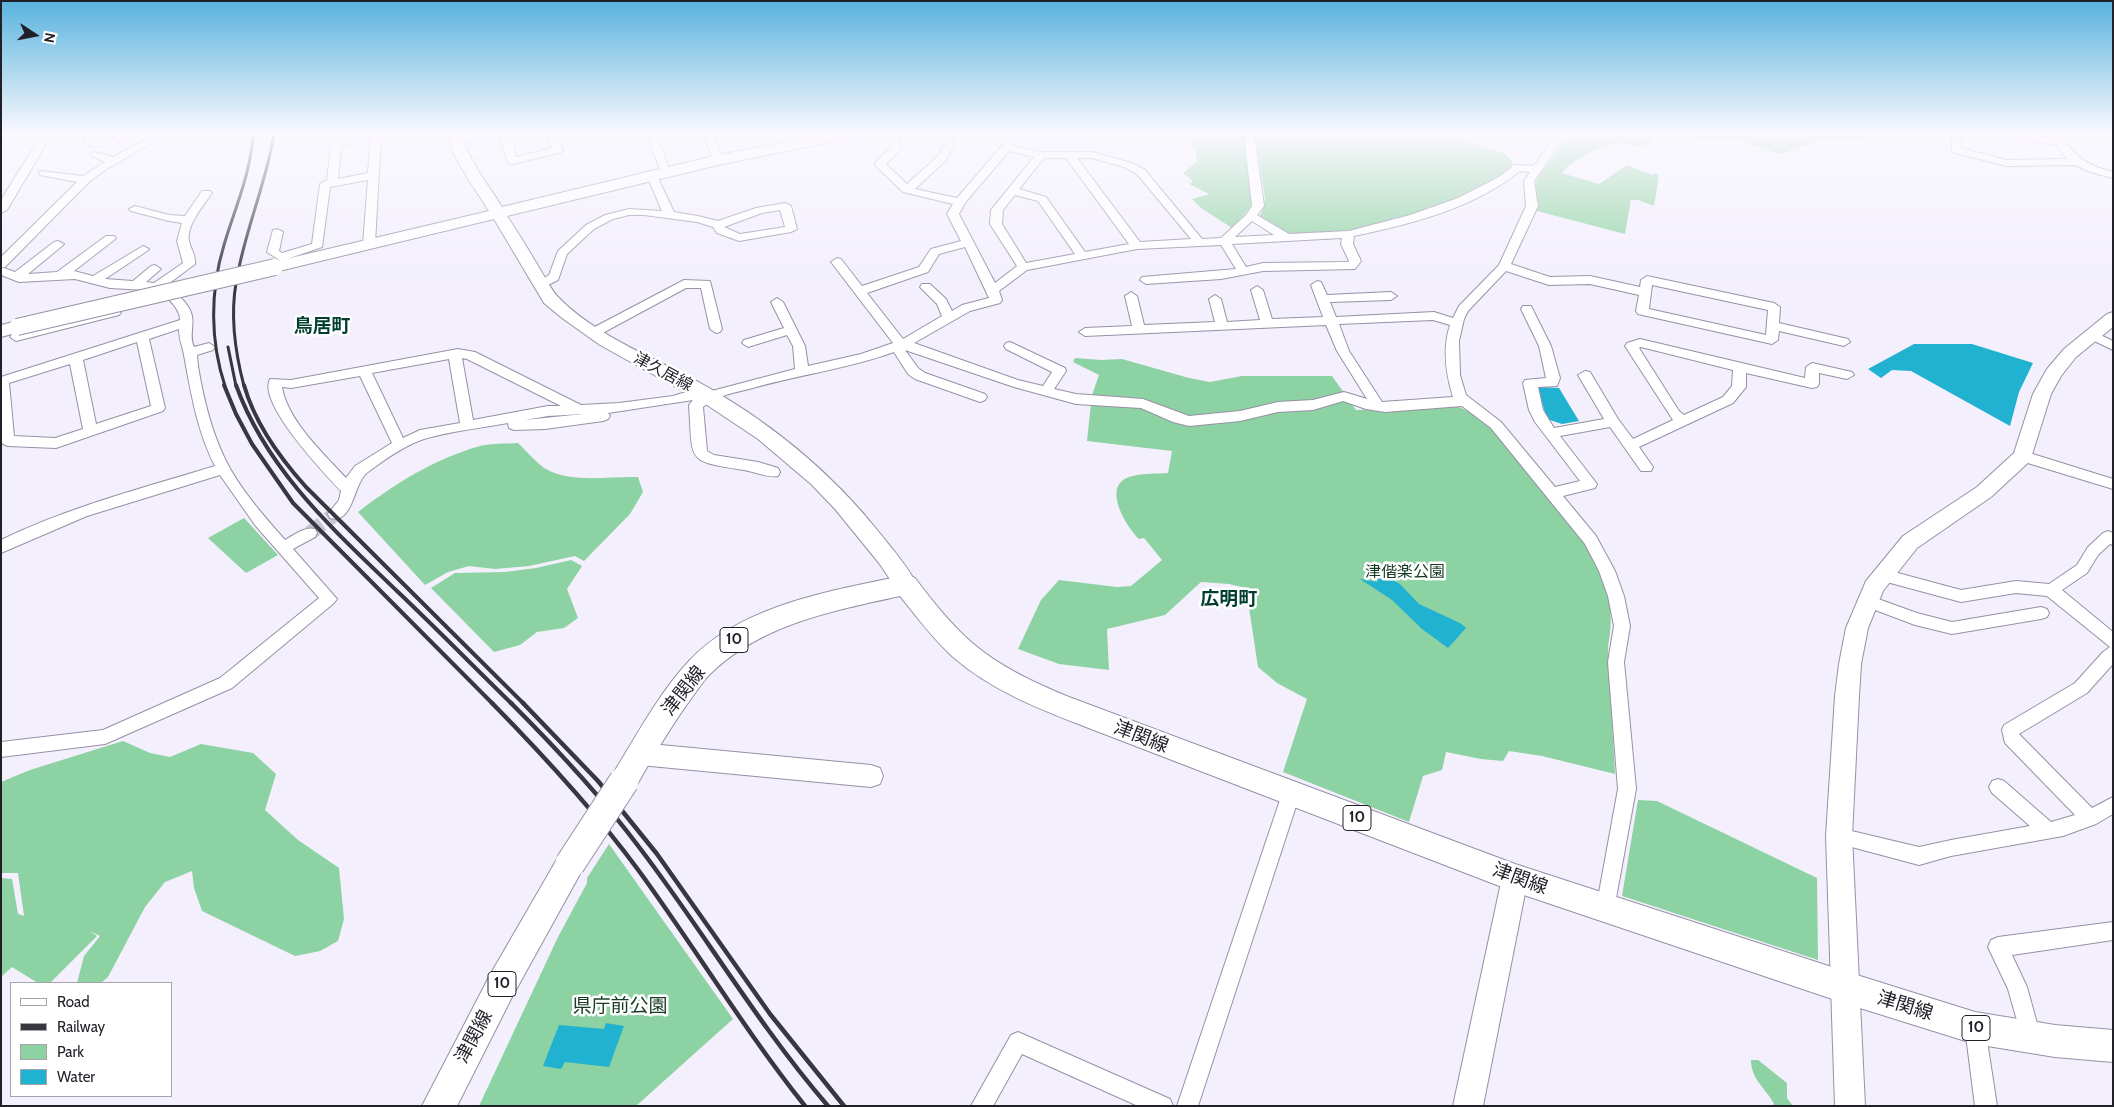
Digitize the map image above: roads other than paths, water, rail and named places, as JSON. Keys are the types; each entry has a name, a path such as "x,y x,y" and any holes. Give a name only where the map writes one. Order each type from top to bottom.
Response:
{"main road":[{"name":"津関線","path":"438,1106 506,978 570,864 624,781 666,711 700,668 731,641 792,611 906,585 937,624 963,650 989,670 1016,686 1050,702 1515,878 1844,988 1975,1028 2031,1038 2113,1046"}],"street":[{"path":"1,210 16,186"},
{"path":"1,264 48,215 80,186"},
{"path":"276,232 273,252 281,257 315,248 318,245 325,186"},
{"path":"369,244 372,186"},
{"name":"津久居線","path":"482,186 540,284 550,299 565,314 592,333 708,396 754,427 811,473 844,505 892,564 906,585"},
{"path":"14,328 612,186"},
{"path":"662,186 669,215"},
{"path":"902,186 907,190 960,202"},
{"path":"907,190 912,186"},
{"path":"773,472 758,467 705,458 698,446 696,405 708,396 730,388 864,358 899,346 966,308 996,300 994,290 952,214 975,186"},
{"path":"1017,186 997,210 996,224 1024,267"},
{"path":"1092,186 1137,246"},
{"path":"1153,186 1199,242"},
{"path":"1224,241 1251,216 1258,206 1257,186"},
{"path":"994,290 1024,267 1137,246 1349,234 1376,229 1458,202 1490,186"},
{"path":"1530,186 1532,206 1504,266 1463,309 1452,339 1452,353 1458,391 1463,401 1496,425 1591,540 1600,556 1613,588 1620,612 1622,626 1616,662 1627,789 1605,909"},
{"path":"1013,191 1042,199 1082,256"},
{"path":"14,328 157,287 189,264 190,260 183,238 190,220 206,193"},
{"path":"540,284 554,277 562,253 600,220 629,212 669,215 718,225 760,210 785,206 791,229 739,238 720,231 718,225"},
{"path":"135,209 170,218 190,220"},
{"path":"1251,216 1286,237"},
{"path":"1146,280 1222,275 1263,268 1351,266 1355,261 1347,244 1349,234"},
{"path":"60,276 110,238"},
{"path":"1224,241 1243,271"},
{"path":"858,291 924,269 928,255 936,250 967,243"},
{"path":"17,277 58,244"},
{"path":"95,280 143,249"},
{"path":"838,262 899,346 913,370 920,376 980,397"},
{"path":"1504,266 1549,282 1590,280 1644,292"},
{"path":"136,284 154,270"},
{"path":"1,271 17,277 75,275 110,284 136,284 157,287 163,288 175,298 186,315 185,341 190,353 194,382 207,427 223,469 257,516 329,599 226,683 104,736 1,750"},
{"path":"1647,280 1774,308 1773,326 1772,340 1642,311 1647,280"},
{"path":"592,333 684,284 706,284 716,329"},
{"path":"1317,286 1343,351 1378,406"},
{"path":"926,287 942,302 949,318"},
{"path":"1258,290 1267,324"},
{"path":"1132,296 1139,330"},
{"path":"1322,299 1391,296"},
{"path":"14,328 175,298"},
{"path":"1215,299 1222,326"},
{"path":"777,302 799,346 802,371"},
{"path":"1527,309 1545,346 1553,378 1552,383 1530,383 1536,410 1550,432 1590,484 1553,493"},
{"path":"1084,332 1434,316 1457,323"},
{"path":"1850,1106 1839,836 1850,664 1857,628 1874,588 1910,542 1984,492 2023,456 2042,394 2062,362 2113,318"},
{"path":"142,337 158,408 56,443 8,441 3,411 2,381 186,322"},
{"path":"1773,326 1844,342"},
{"path":"748,343 790,330"},
{"path":"2092,335 2113,346"},
{"path":"1682,421 1674,414 1630,346 1640,343 1812,384 1812,367 1847,375"},
{"path":"899,346 914,347 1014,383 1076,399 1143,404 1178,419 1188,421 1240,416 1278,407 1313,404 1344,396 1378,406 1463,401"},
{"path":"1010,346 1060,371 1046,391"},
{"path":"190,353 209,347"},
{"path":"455,354 467,423 470,425"},
{"path":"348,489 295,428 275,389 276,382 291,384 455,354 470,355 577,408"},
{"path":"76,358 90,431"},
{"path":"1630,446 1728,400 1739,387 1740,367"},
{"path":"364,371 400,445"},
{"path":"1585,375 1613,422 1646,467"},
{"path":"335,514 346,502 351,481 360,470 400,445 427,433 548,411 636,406 686,396 708,396"},
{"path":"490,422 504,426 545,424 607,416 614,408"},
{"path":"1550,432 1613,422"},
{"path":"2023,456 2113,484"},
{"path":"1,547 53,524 108,504 223,469"},
{"path":"284,547 310,533"},
{"path":"2051,590 2082,569 2100,543 2108,537 2113,539"},
{"path":"1883,575 1961,596 2020,587 2051,590 2113,642"},
{"path":"1867,601 1915,619 1952,628 2041,613"},
{"path":"2090,818 2011,738 2010,730 2080,689 2095,676 2107,658 2113,653"},
{"path":"640,754 871,776"},
{"path":"1998,787 2049,831"},
{"path":"1186,1106 1291,794"},
{"path":"1839,836 1919,856 1950,848 2049,831 2090,818 2113,805"},
{"path":"1468,1106 1515,878"},
{"path":"2031,1038 2017,987 1998,947 2113,931"},
{"path":"1975,1028 1986,1106"},
{"path":"981,1106 1018,1042 1163,1106"}],"water":[{"path":"1914,344 1972,344 2033,363 2019,392 2010,426 1911,371 1892,370 1881,378 1868,369"},
{"path":"1540,387 1559,388 1579,421 1562,424 1547,419 1538,389"},
{"path":"1374,570 1400,584 1419,604 1460,623 1466,628 1448,648 1422,629 1392,600 1360,579 1378,582"},
{"path":"606,1023 624,1026 609,1067 565,1062 561,1069 543,1066 559,1025 604,1029"}],"tunnel":[{"path":"310,533 335,514"}],"railway":[{"path":"225,386 214,334 214,298 219,262 243,186"},
{"path":"244,386 234,335 234,296 249,227 262,186"},
{"path":"228,347 236,386"},
{"path":"224,385 236,414 252,444 293,503 493,704"},
{"path":"236,385 249,416 265,445 305,498 350,546 511,703"},
{"path":"244,385 261,427 286,464 306,487 523,703"},
{"path":"492,703 531,743 605,827 660,900 762,1049 805,1106"},
{"path":"511,703 578,773 624,828 663,879 778,1043 828,1106"},
{"path":"523,703 598,781 657,854 770,1014 844,1106"}],"district":[{"name":"鳥居町","path":"322,326"},
{"name":"広明町","path":"1229,599"}],"park label":[{"name":"津偕楽公園","path":"1405,572"},
{"name":"県庁前公園","path":"620,1006"}]}
